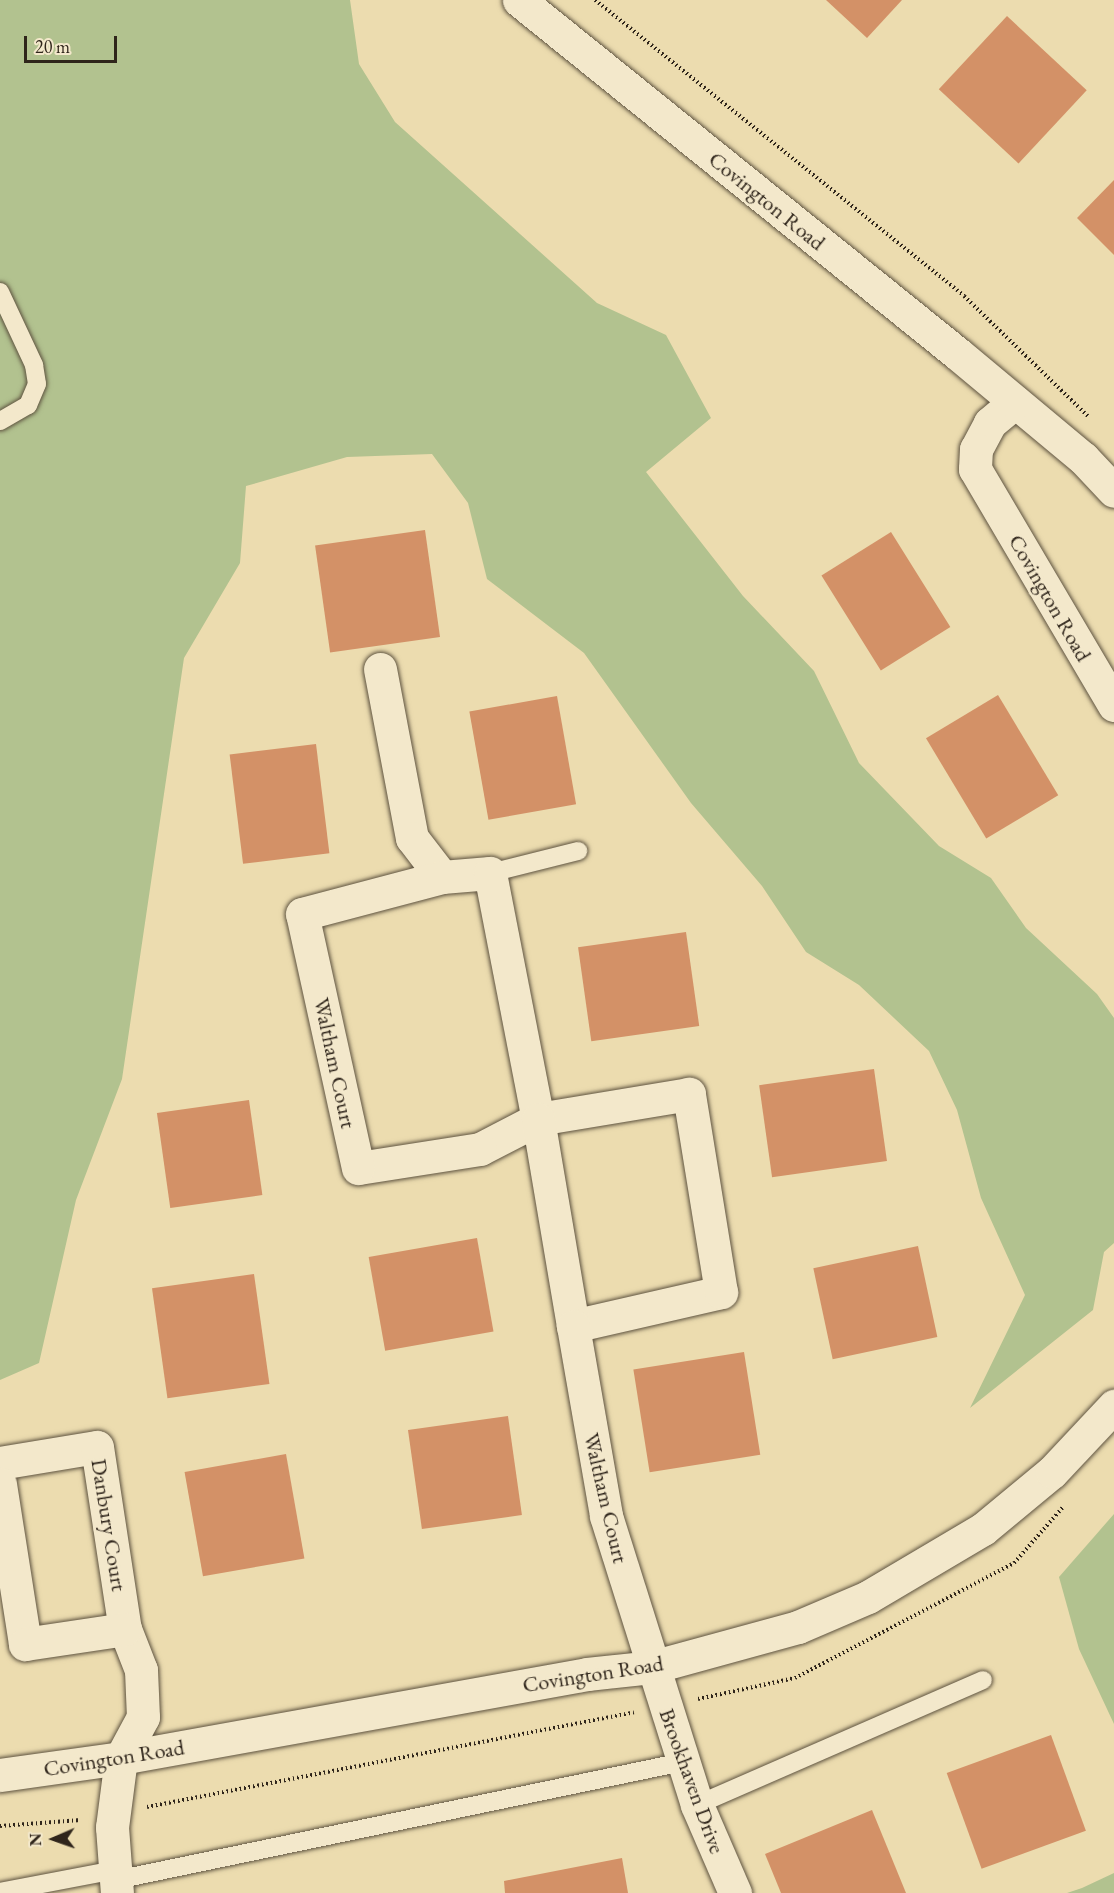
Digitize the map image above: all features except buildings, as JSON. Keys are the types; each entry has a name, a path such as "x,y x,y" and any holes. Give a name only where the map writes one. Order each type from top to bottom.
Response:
{"street":[{"name":"Covington Road","path":"519,0 1015,402 1114,491"},
{"name":"Covington Road","path":"1015,402 990,423 976,449 975,469 1114,705"},
{"path":"380,669 412,838 442,876"},
{"name":"Waltham Court","path":"573,1326 721,1292 689,1094 538,1119 480,1149 358,1168 302,914 442,876 490,873 538,1119 573,1326 606,1516 652,1667"},
{"name":"Covington Road","path":"0,1775 121,1758 587,1674 652,1667 798,1627 868,1598 933,1562 983,1529 1052,1473 1114,1406"},
{"name":"Danbury Court","path":"0,1463 97,1447 126,1629 141,1670 143,1717 121,1758"},
{"path":"0,1484 25,1644 126,1629"},
{"name":"Brookhaven Drive","path":"652,1667 697,1805 735,1893"},
{"path":"116,1881 112,1827 121,1758"}],"lane":[{"path":"0,292 34,365 37,384 28,405 0,421"},
{"path":"490,873 578,852"},
{"path":"697,1805 983,1680"},
{"path":"0,1892 116,1881 683,1762"}],"path":[{"path":"595,0 964,296 1097,426"}],"green space":[{"path":"0,0 350,0 359,64 395,122 597,303 666,335 711,418 646,472 743,596 814,671 859,763 939,846 991,878 1026,928 1097,994 1114,1018 1114,1243 1104,1252 1093,1310 970,1408 1025,1295 981,1198 957,1110 929,1051 859,985 806,952 762,886 691,803 584,653 487,579 468,503 432,454 347,457 246,486 240,563 184,658 122,1079 76,1200 39,1363 0,1380"},
{"path":"1114,1514 1114,1724 1079,1649 1059,1577"},
{"path":"1114,1873 1114,1893 1067,1893 1082,1888"}]}
